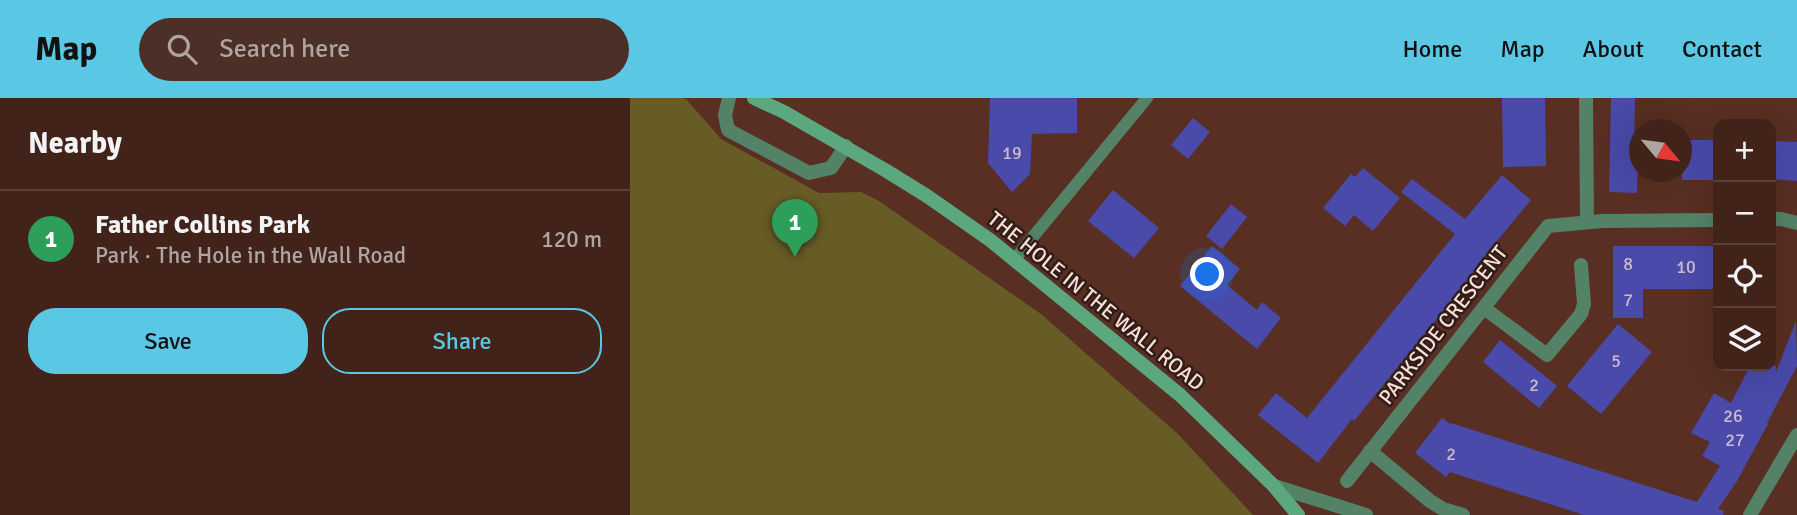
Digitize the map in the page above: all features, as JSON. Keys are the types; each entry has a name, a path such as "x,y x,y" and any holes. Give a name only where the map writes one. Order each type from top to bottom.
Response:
{"street":[{"path":"729,98 725,115 728,130 809,173 831,168 846,146"},
{"name":"THE HOLE IN THE WALL ROAD","path":"754,98 846,146 927,196 990,240 1180,395 1274,486 1298,515"},
{"path":"1586,98 1587,222"},
{"path":"1776,219 1797,223"},
{"name":"PARKSIDE CRESCENT","path":"1347,481 1548,226 1603,221 1713,220"},
{"path":"1484,308 1547,355 1581,314 1584,304 1581,265"},
{"path":"1750,515 1797,435"},
{"path":"1370,451 1430,501 1443,509 1463,515"},
{"path":"1274,486 1366,515"}],"lane":[{"path":"1014,260 1147,98"}],"shaded area":[{"path":"630,98 687,100 721,139 819,193 861,192 879,201 1041,314 1178,434 1253,515 630,515"}],"building":[{"path":"990,98 1077,98 1077,133 1032,134 1030,174 1012,192 988,163"},
{"path":"1502,98 1545,98 1546,166 1503,167"},
{"path":"1611,98 1635,98 1635,119 1629,119 1629,182 1637,182 1637,193 1609,192"},
{"path":"1193,118 1210,132 1188,159 1171,145"},
{"path":"1692,140 1713,140 1713,180 1692,180"},
{"path":"1776,141 1797,142 1797,181 1776,179"},
{"path":"1363,168 1400,198 1373,231 1354,215 1345,226 1323,208 1351,174 1355,177"},
{"path":"1502,175 1531,200 1318,463 1258,415 1276,393 1307,418 1455,234 1401,192 1412,179 1465,219"},
{"path":"1113,190 1159,228 1134,258 1088,221"},
{"path":"1231,204 1247,217 1222,249 1206,236"},
{"path":"1212,246 1240,269 1227,285 1257,310 1262,302 1281,318 1257,349 1180,286"},
{"path":"1613,246 1713,246 1713,289 1643,289 1643,318 1613,318"},
{"path":"1796,321 1797,366 1737,481 1718,509 1724,511 1723,515 1584,515 1450,472 1446,477 1415,453 1442,418 1450,424 1697,502 1720,466 1702,456 1710,442 1691,433 1714,393 1731,403 1747,371 1776,372"},
{"path":"1618,324 1652,352 1601,414 1567,386"},
{"path":"1500,340 1557,386 1539,408 1483,362"}],"place":[{"name":"Father Collins Park","path":"795,257"}]}
